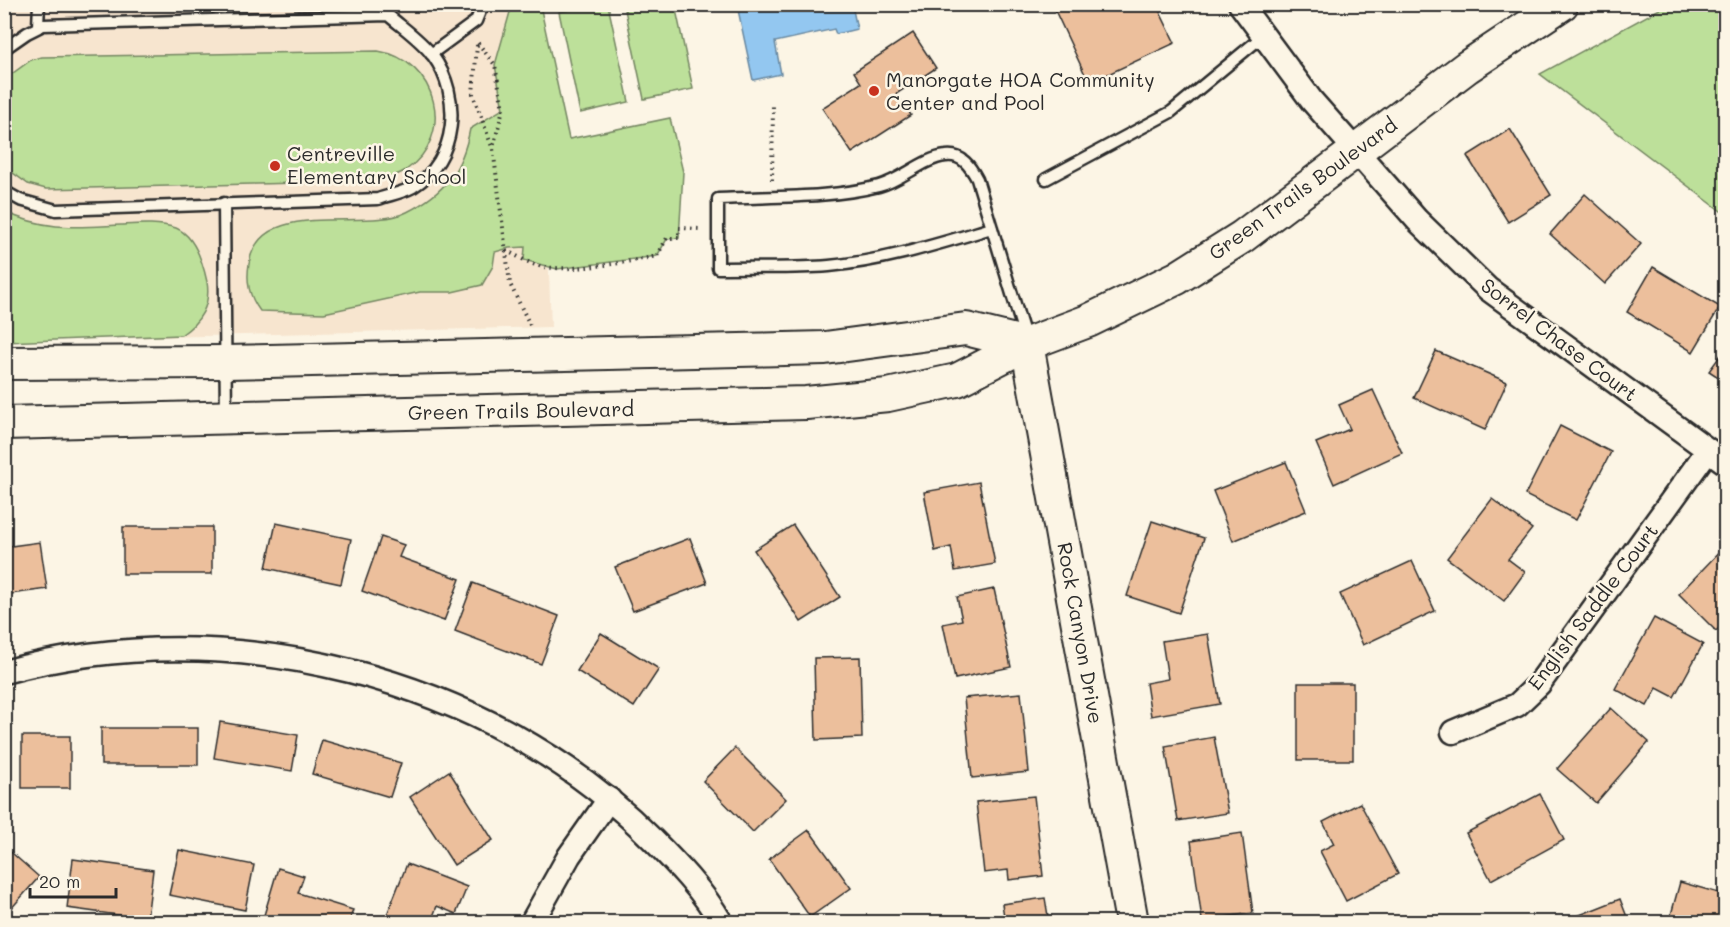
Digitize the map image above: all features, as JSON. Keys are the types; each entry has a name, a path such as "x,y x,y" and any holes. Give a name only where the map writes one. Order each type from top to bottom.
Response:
{"street":[{"name":"Sorrel Chase Court","path":"1240,4 1312,101 1417,220 1488,289 1717,457"},
{"name":"Green Trails Boulevard","path":"4,423 547,411 829,401 888,395 957,380 1027,344 1088,321 1177,278 1242,237 1467,67 1562,4"},
{"path":"4,363 226,362 825,348 966,329 1027,344"},
{"name":"Rock Canyon Drive","path":"1027,344 1132,922"},
{"name":"English Saddle Court","path":"1453,732 1517,705 1539,684 1717,457"},
{"path":"4,672 84,656 140,650 236,652 320,664 380,680 434,698 496,726 556,760 609,799 673,861 721,922"},
{"path":"532,922 569,856 609,799"}],"lane":[{"path":"38,26 39,4"},
{"path":"431,54 476,21 483,4"},
{"path":"4,50 38,26 388,15 431,54 447,85 452,102 450,130 442,157 423,180 411,188 378,199 56,210 20,200 4,191"},
{"path":"1046,179 1171,112 1263,36"},
{"path":"992,228 907,253 868,261 828,266 718,268 718,199 848,193 891,183 931,160 946,156 959,157 971,167 977,179 992,228 1027,344"},
{"path":"224,203 226,417"}],"path":[{"path":"493,148 503,109 495,64 477,43 473,94 493,148 510,284 531,326"},
{"path":"772,196 773,105"},
{"path":"506,251 537,266 557,269 657,256 667,238 679,238 679,228 718,229"}],"shaded area":[{"name":"Centreville Elementary School","path":"4,5 539,5 551,327 5,341"}],"green space":[{"path":"512,5 540,5 569,139 670,118 683,172 679,238 667,239 657,256 557,269 524,260 525,247 509,248 495,252 493,266 482,285 452,292 420,292 324,313 260,311 249,289 249,264 257,243 272,230 293,223 389,217 407,212 432,197 450,179 462,157 470,129 503,109 495,65"},
{"path":"608,5 629,102 580,113 559,12"},
{"path":"624,5 675,5 693,89 644,99"},
{"path":"1667,5 1725,5 1725,214 1540,74"},
{"path":"378,51 398,57 414,69 426,84 433,101 435,120 431,138 422,155 406,170 380,181 46,189 28,184 5,167 5,79 31,60 42,57"},
{"path":"5,212 48,225 149,224 176,228 183,232 193,244 203,267 208,291 203,313 194,325 181,335 5,342"}],"water":[{"path":"737,5 852,5 857,29 836,34 834,29 775,42 781,74 753,80"}],"building":[{"path":"1052,4 1156,4 1175,43 1089,83"},
{"name":"Manorgate HOA Community Center and Pool","path":"913,33 936,68 896,94 911,115 852,153 822,108 861,83 854,72"},
{"path":"1510,129 1551,195 1508,222 1467,156"},
{"path":"1585,194 1641,244 1605,284 1550,234"},
{"path":"1653,267 1720,307 1693,352 1627,312"},
{"path":"1726,348 1726,382 1709,371"},
{"path":"1436,351 1507,382 1485,430 1414,398"},
{"path":"1373,390 1402,453 1334,484 1316,443 1350,429 1339,405"},
{"path":"1560,426 1611,452 1576,520 1525,495"},
{"path":"1286,462 1306,511 1233,541 1213,491"},
{"path":"979,482 995,564 955,571 951,547 935,551 924,492"},
{"path":"1492,499 1532,529 1508,559 1525,572 1504,601 1447,558"},
{"path":"1152,521 1204,538 1179,613 1127,596"},
{"path":"276,523 351,539 341,584 266,568"},
{"path":"793,525 840,597 801,622 754,550"},
{"path":"123,527 212,527 212,574 123,574"},
{"path":"381,537 404,545 399,557 460,579 444,621 362,591"},
{"path":"690,538 707,583 633,611 615,567"},
{"path":"40,542 47,589 4,595 4,547"},
{"path":"1726,545 1726,621 1716,631 1679,594"},
{"path":"1412,561 1435,611 1363,645 1340,594"},
{"path":"473,583 559,616 541,664 455,631"},
{"path":"994,589 1011,667 955,679 943,624 962,620 957,597"},
{"path":"1654,618 1703,644 1674,697 1657,688 1647,706 1615,689"},
{"path":"601,633 659,669 634,707 577,671"},
{"path":"1208,634 1220,704 1151,716 1146,683 1168,679 1162,641"},
{"path":"860,657 862,738 816,740 814,658"},
{"path":"1298,683 1353,683 1353,760 1298,760"},
{"path":"1021,693 1029,772 972,778 964,698"},
{"path":"1611,708 1649,742 1596,803 1557,769"},
{"path":"220,722 298,735 292,771 214,758"},
{"path":"101,728 198,728 198,765 101,765"},
{"path":"22,736 70,736 70,788 22,788"},
{"path":"1214,737 1228,813 1178,821 1165,746"},
{"path":"322,740 401,763 390,797 312,774"},
{"path":"735,748 786,799 753,832 703,781"},
{"path":"449,771 493,840 454,865 410,797"},
{"path":"1540,794 1564,840 1491,880 1466,833"},
{"path":"1034,796 1043,876 1009,880 1008,870 984,873 976,802"},
{"path":"1360,803 1398,874 1346,901 1320,851 1334,844 1323,822"},
{"path":"809,830 851,888 810,917 769,859"},
{"path":"1242,833 1253,913 1202,920 1191,841"},
{"path":"4,846 39,877 9,911 4,907"},
{"path":"179,850 254,865 245,910 169,895"},
{"path":"73,859 153,870 147,919 67,908"},
{"path":"407,864 467,887 456,914 437,906 431,922 384,922"},
{"path":"278,868 304,876 298,893 353,910 349,922 262,922"},
{"path":"1680,882 1726,895 1726,922 1669,922"},
{"path":"1045,898 1049,922 1005,922 1002,904"},
{"path":"1620,899 1629,922 1562,922"}],"place":[{"name":"Manorgate HOA Community Center and Pool","path":"874,91"},
{"name":"Centreville Elementary School","path":"275,166"}]}
